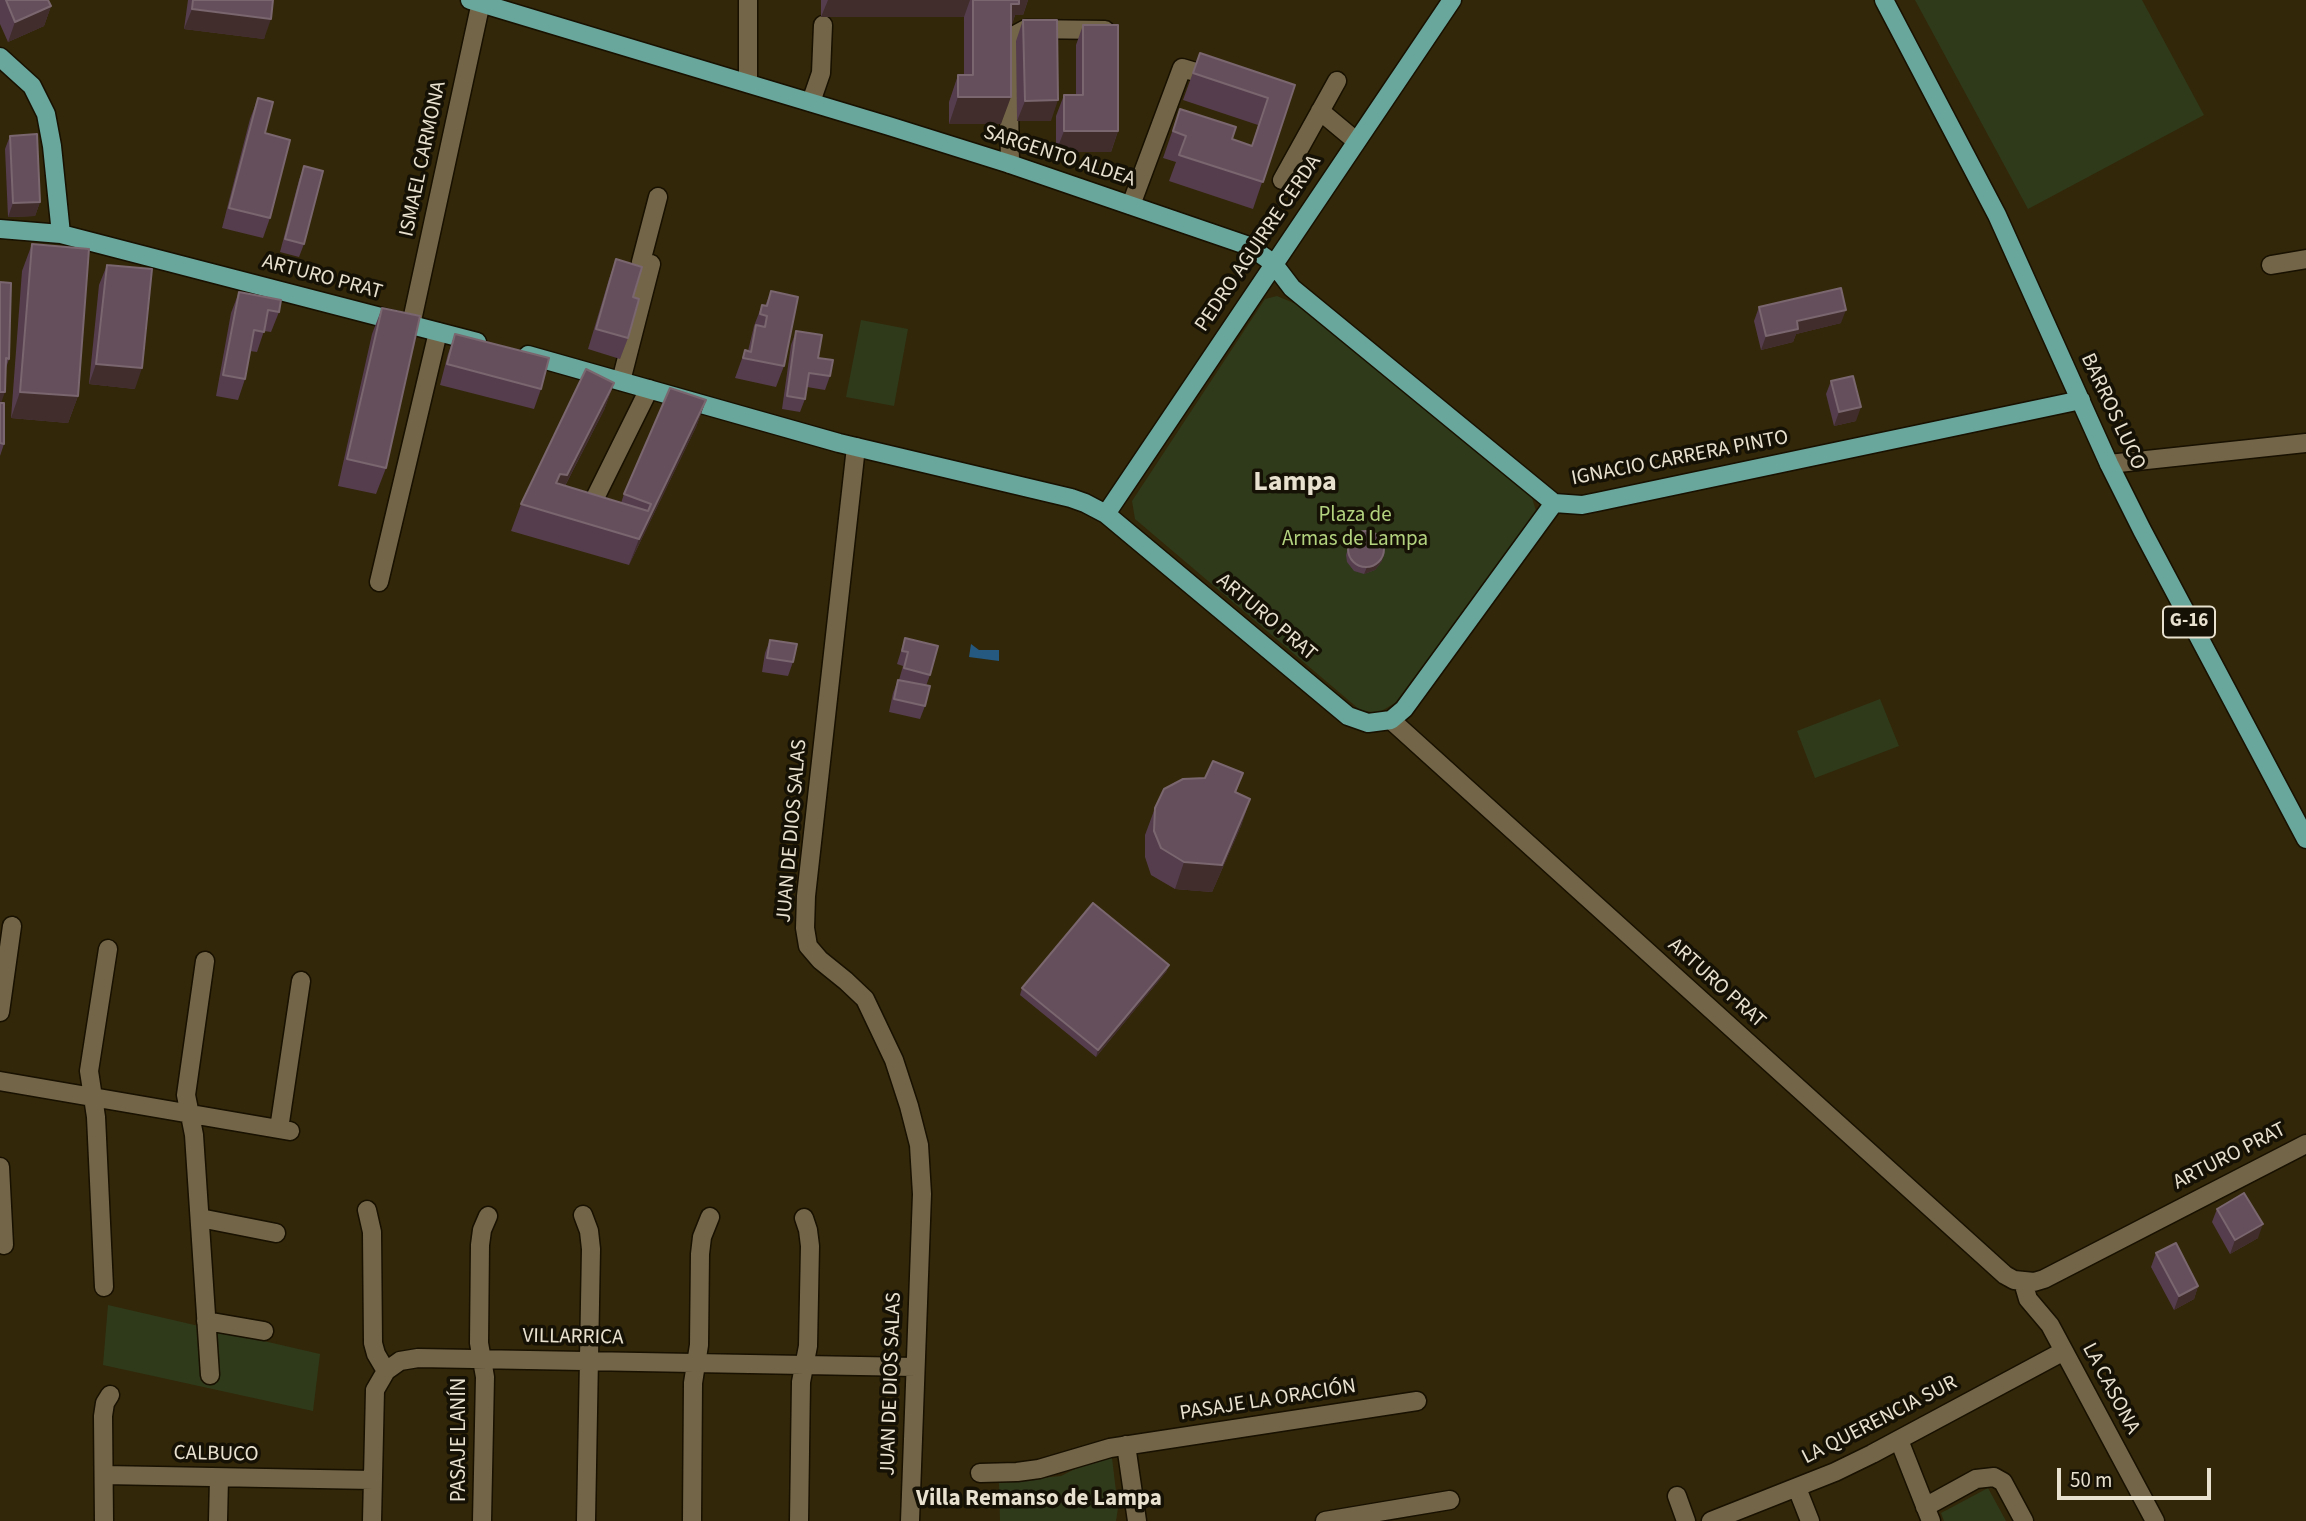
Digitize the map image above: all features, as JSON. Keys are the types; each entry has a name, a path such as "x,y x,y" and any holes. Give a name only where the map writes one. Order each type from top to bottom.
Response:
{"main road":[{"name":"PEDRO AGUIRRE CERDA","path":"1106,514 1452,0"},
{"name":"BARROS LUCO","path":"1884,0 1997,215 2109,464 2177,599 2306,839"},
{"name":"SARGENTO ALDEA","path":"475,1 1010,164 1249,246 1273,263 1293,288 1554,503"},
{"path":"0,57 32,86 46,114 61,234"},
{"name":"ARTURO PRAT","path":"0,229 61,234 506,350 856,447 1071,498 1106,514 1348,716 1368,723 1391,720"},
{"name":"IGNACIO CARRERA PINTO","path":"1391,720 1404,709 1554,503 1582,505 2081,400"}],"street":[{"path":"748,0 748,83"},
{"name":"ISMAEL CARMONA","path":"411,325 475,1"},
{"path":"811,102 821,73 823,25"},
{"path":"1010,164 1008,48 1013,36 1026,29 1105,30"},
{"path":"1131,205 1182,68 1230,82"},
{"path":"1282,180 1337,82"},
{"path":"1320,111 1356,141"},
{"path":"621,381 651,264 641,262 658,197"},
{"path":"2272,265 2306,259"},
{"path":"379,582 438,332"},
{"path":"592,504 649,389"},
{"path":"2109,464 2306,443"},
{"name":"JUAN DE DIOS SALAS","path":"856,447 806,896 805,928 808,946 865,999 894,1060 915,1125 922,1169 922,1194 910,1521"},
{"name":"ARTURO PRAT","path":"1391,720 2005,1275 2023,1282 2044,1279 2306,1144"},
{"path":"0,1012 12,926"},
{"path":"104,1287 93,1097 89,1071 108,949"},
{"path":"205,961 186,1095 194,1135 210,1375"},
{"path":"0,1081 285,1130 301,981"},
{"path":"0,1167 4,1245"},
{"path":"367,1210 372,1232 373,1343 386,1371 375,1390 374,1400 372,1521"},
{"path":"583,1215 591,1240 586,1521"},
{"name":"PASAJE LANÍN","path":"482,1521 485,1377 479,1343 480,1245 488,1216"},
{"path":"692,1521 693,1383 699,1345 700,1254 702,1237 710,1217"},
{"path":"200,1219 276,1233"},
{"path":"799,1521 801,1382 808,1346 810,1247 804,1219"},
{"name":"LA CASONA","path":"2023,1282 2028,1299 2050,1325 2155,1521"},
{"path":"206,1321 264,1331"},
{"name":"LA QUERENCIA SUR","path":"1711,1521 1835,1472 2064,1351"},
{"name":"VILLARRICA","path":"386,1371 400,1361 409,1359 915,1367"},
{"path":"104,1521 103,1416 105,1403 110,1395"},
{"name":"PASAJE LA ORACIÓN","path":"980,1473 998,1474 1039,1469 1094,1451 1126,1445 1418,1401"},
{"path":"1899,1440 1928,1514 1976,1479 1994,1476 2003,1482 2024,1521"},
{"path":"1126,1445 1137,1521"},
{"name":"CALBUCO","path":"104,1475 373,1480"},
{"path":"218,1521 219,1478"},
{"path":"1797,1488 1810,1521"},
{"path":"1677,1496 1686,1521"},
{"path":"1325,1521 1450,1500"}],"green space":[{"path":"1915,0 2142,0 2204,115 2028,209"},
{"name":"Plaza de Armas de Lampa","path":"1277,296 1296,304 1532,498 1537,514 1395,703 1378,713 1360,710 1135,519 1132,501 1265,299"},
{"path":"861,320 908,329 894,406 846,397"},
{"path":"1880,699 1899,746 1815,778 1797,731"},
{"path":"108,1305 320,1354 313,1411 103,1365"},
{"path":"1112,1458 1118,1508 1116,1521 1000,1521 999,1482 1061,1476 1087,1463"},
{"path":"1988,1488 2006,1521 1944,1521 1941,1513"}],"water":[{"path":"971,644 979,650 999,650 999,661 969,657"}],"building":[{"path":"6,0 48,0 51,6 15,22"},
{"path":"193,0 273,0 271,19 192,9"},
{"path":"973,0 1019,0 1019,4 1011,4 1011,97 958,97 958,75 973,75"},
{"path":"1023,20 1057,20 1058,100 1025,101"},
{"path":"1083,25 1118,25 1118,131 1064,131 1064,95 1083,95"},
{"path":"1200,53 1295,85 1263,182 1179,155 1186,136 1173,131 1180,109 1236,127 1232,139 1252,146 1268,98 1193,73"},
{"path":"258,98 273,102 265,133 290,140 270,218 229,208"},
{"path":"37,134 40,202 13,203 10,136"},
{"path":"304,166 323,171 304,244 285,239"},
{"path":"32,244 89,249 78,396 20,392"},
{"path":"616,259 642,267 633,297 639,299 628,338 596,329"},
{"path":"107,265 152,269 142,368 96,364"},
{"path":"0,282 11,283 9,359 6,358 5,392 0,392"},
{"path":"1841,288 1846,310 1797,321 1798,329 1766,336 1759,307"},
{"path":"771,291 798,297 784,366 743,358 745,350 751,352 756,325 765,327 767,316 760,314 762,305 767,306"},
{"path":"239,292 281,300 279,312 268,310 264,332 254,330 245,379 223,375"},
{"path":"382,308 420,316 386,468 347,459"},
{"path":"796,331 822,335 818,358 833,360 830,376 809,373 805,399 787,396"},
{"path":"455,334 549,358 541,389 447,364"},
{"path":"586,369 614,383 567,475 560,474 556,483 648,511 651,504 624,494 670,388 706,400 639,539 521,504"},
{"path":"1853,376 1861,407 1839,412 1831,381"},
{"path":"0,403 4,403 4,444 0,443"},
{"path":"1366,531 1379,536 1384,549 1379,562 1366,567 1353,562 1348,549 1353,536"},
{"path":"905,638 938,646 930,675 904,668 908,652 902,651"},
{"path":"770,640 797,644 793,662 767,658"},
{"path":"898,680 930,686 925,706 894,699"},
{"path":"1213,761 1243,773 1235,792 1250,799 1222,865 1184,862 1161,848 1154,831 1155,808 1164,789 1183,779 1205,778"},
{"path":"1093,903 1169,965 1098,1050 1022,988"},
{"path":"2244,1193 2263,1224 2235,1240 2217,1209"},
{"path":"2176,1243 2198,1286 2179,1296 2156,1253"}],"district":[{"name":"Lampa","path":"1295,484"},
{"name":"Villa Remanso de Lampa","path":"1039,1500"}]}
